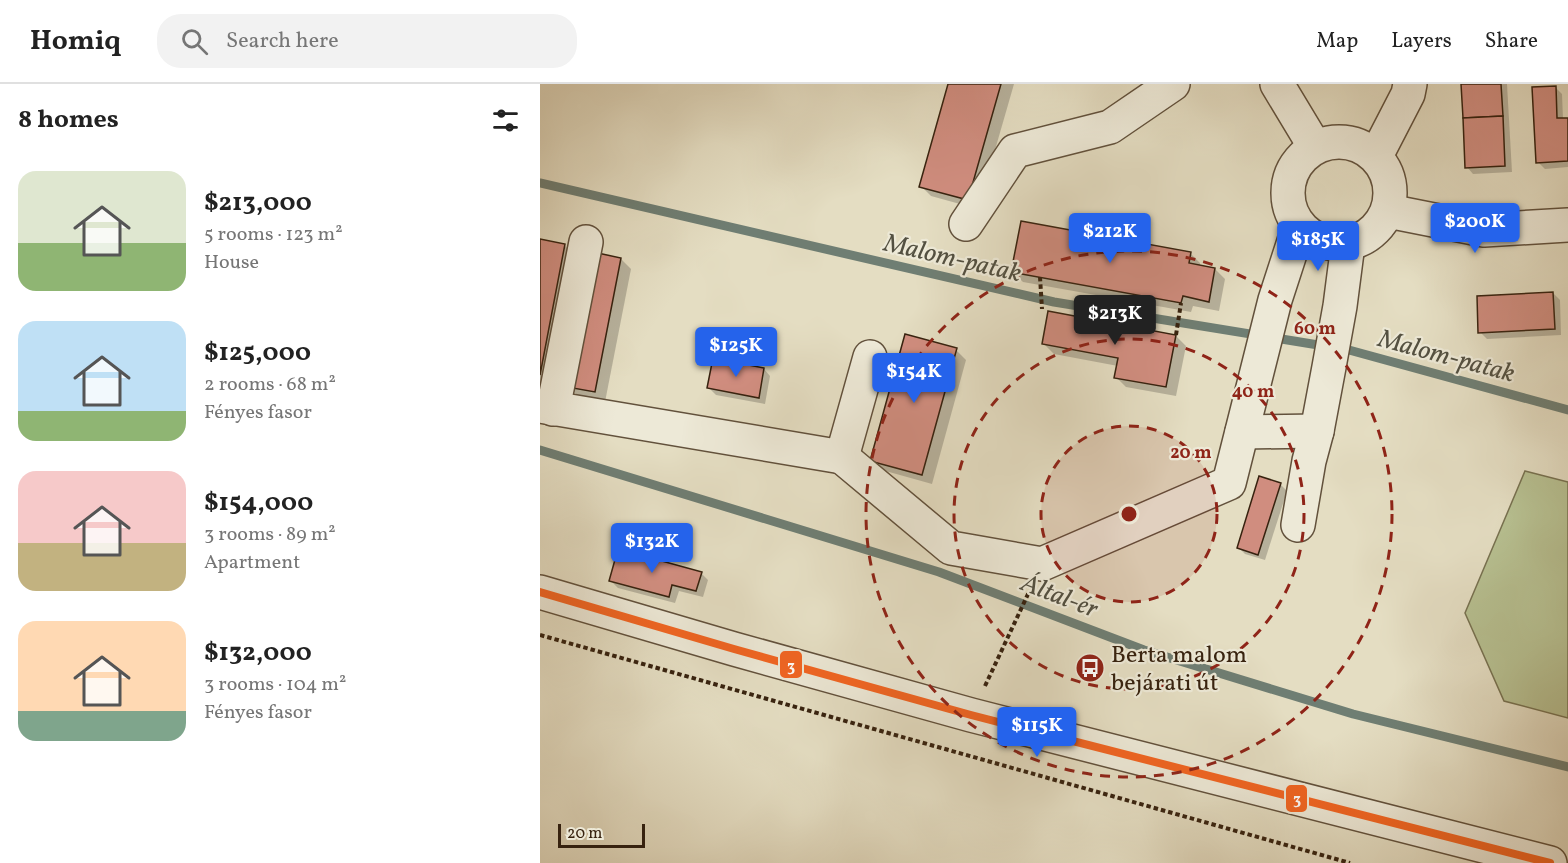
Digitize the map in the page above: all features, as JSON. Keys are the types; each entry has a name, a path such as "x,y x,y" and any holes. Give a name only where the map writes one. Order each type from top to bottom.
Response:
{"street":[{"path":"966,224 1015,151 1110,127 1173,84"},
{"path":"1277,84 1316,147"},
{"path":"1377,156 1408,94 1410,84"},
{"path":"1339,141 1362,147 1377,156 1390,185 1388,210 1372,233 1348,244 1321,242 1299,226 1289,206 1289,183 1298,162 1316,147 1339,141"},
{"path":"1388,210 1484,230 1568,225"},
{"path":"586,242 546,407 842,457 951,548 1042,564 1229,483 1275,300 1299,226"},
{"path":"1298,525 1329,368 1348,244"},
{"path":"842,457 870,357"},
{"path":"1242,432 1317,430"},
{"path":"540,592 971,715 1550,863"}],"path":[{"path":"1041,278 1042,309"},
{"path":"1176,335 1182,303"},
{"path":"971,715 1042,564"},
{"path":"540,635 1350,863"}],"green space":[{"path":"1525,471 1568,482 1568,718 1504,701 1465,613"}],"building":[{"path":"948,84 1001,84 968,200 919,187"},
{"path":"1461,84 1501,84 1503,116 1463,118"},
{"path":"1556,86 1557,118 1568,118 1568,161 1536,163 1532,87"},
{"path":"1503,116 1505,166 1465,168 1463,118"},
{"path":"1021,221 1191,252 1189,263 1215,268 1209,302 1183,296 1181,303 1011,272"},
{"path":"540,239 565,244 540,375"},
{"path":"593,252 621,258 595,392 567,387"},
{"path":"1553,292 1555,329 1478,333 1477,296"},
{"path":"1048,311 1176,335 1166,387 1114,378 1118,358 1042,344"},
{"path":"905,334 957,348 922,475 870,461"},
{"path":"713,358 764,368 759,398 707,388"},
{"path":"1259,476 1281,483 1258,555 1237,548"},
{"path":"618,549 702,572 696,591 672,585 669,597 609,581"}],"waterway":[{"name":"Malom-patak","path":"540,183 1054,302 1349,350 1568,410"},
{"name":"Által-ér","path":"540,450 939,572 1144,650 1353,714 1568,767"}],"transit line":[{"name":"3","path":"540,592 971,715 1550,863"}],"place":[{"name":"Berta malom bejárati út","path":"1090,668"}]}
